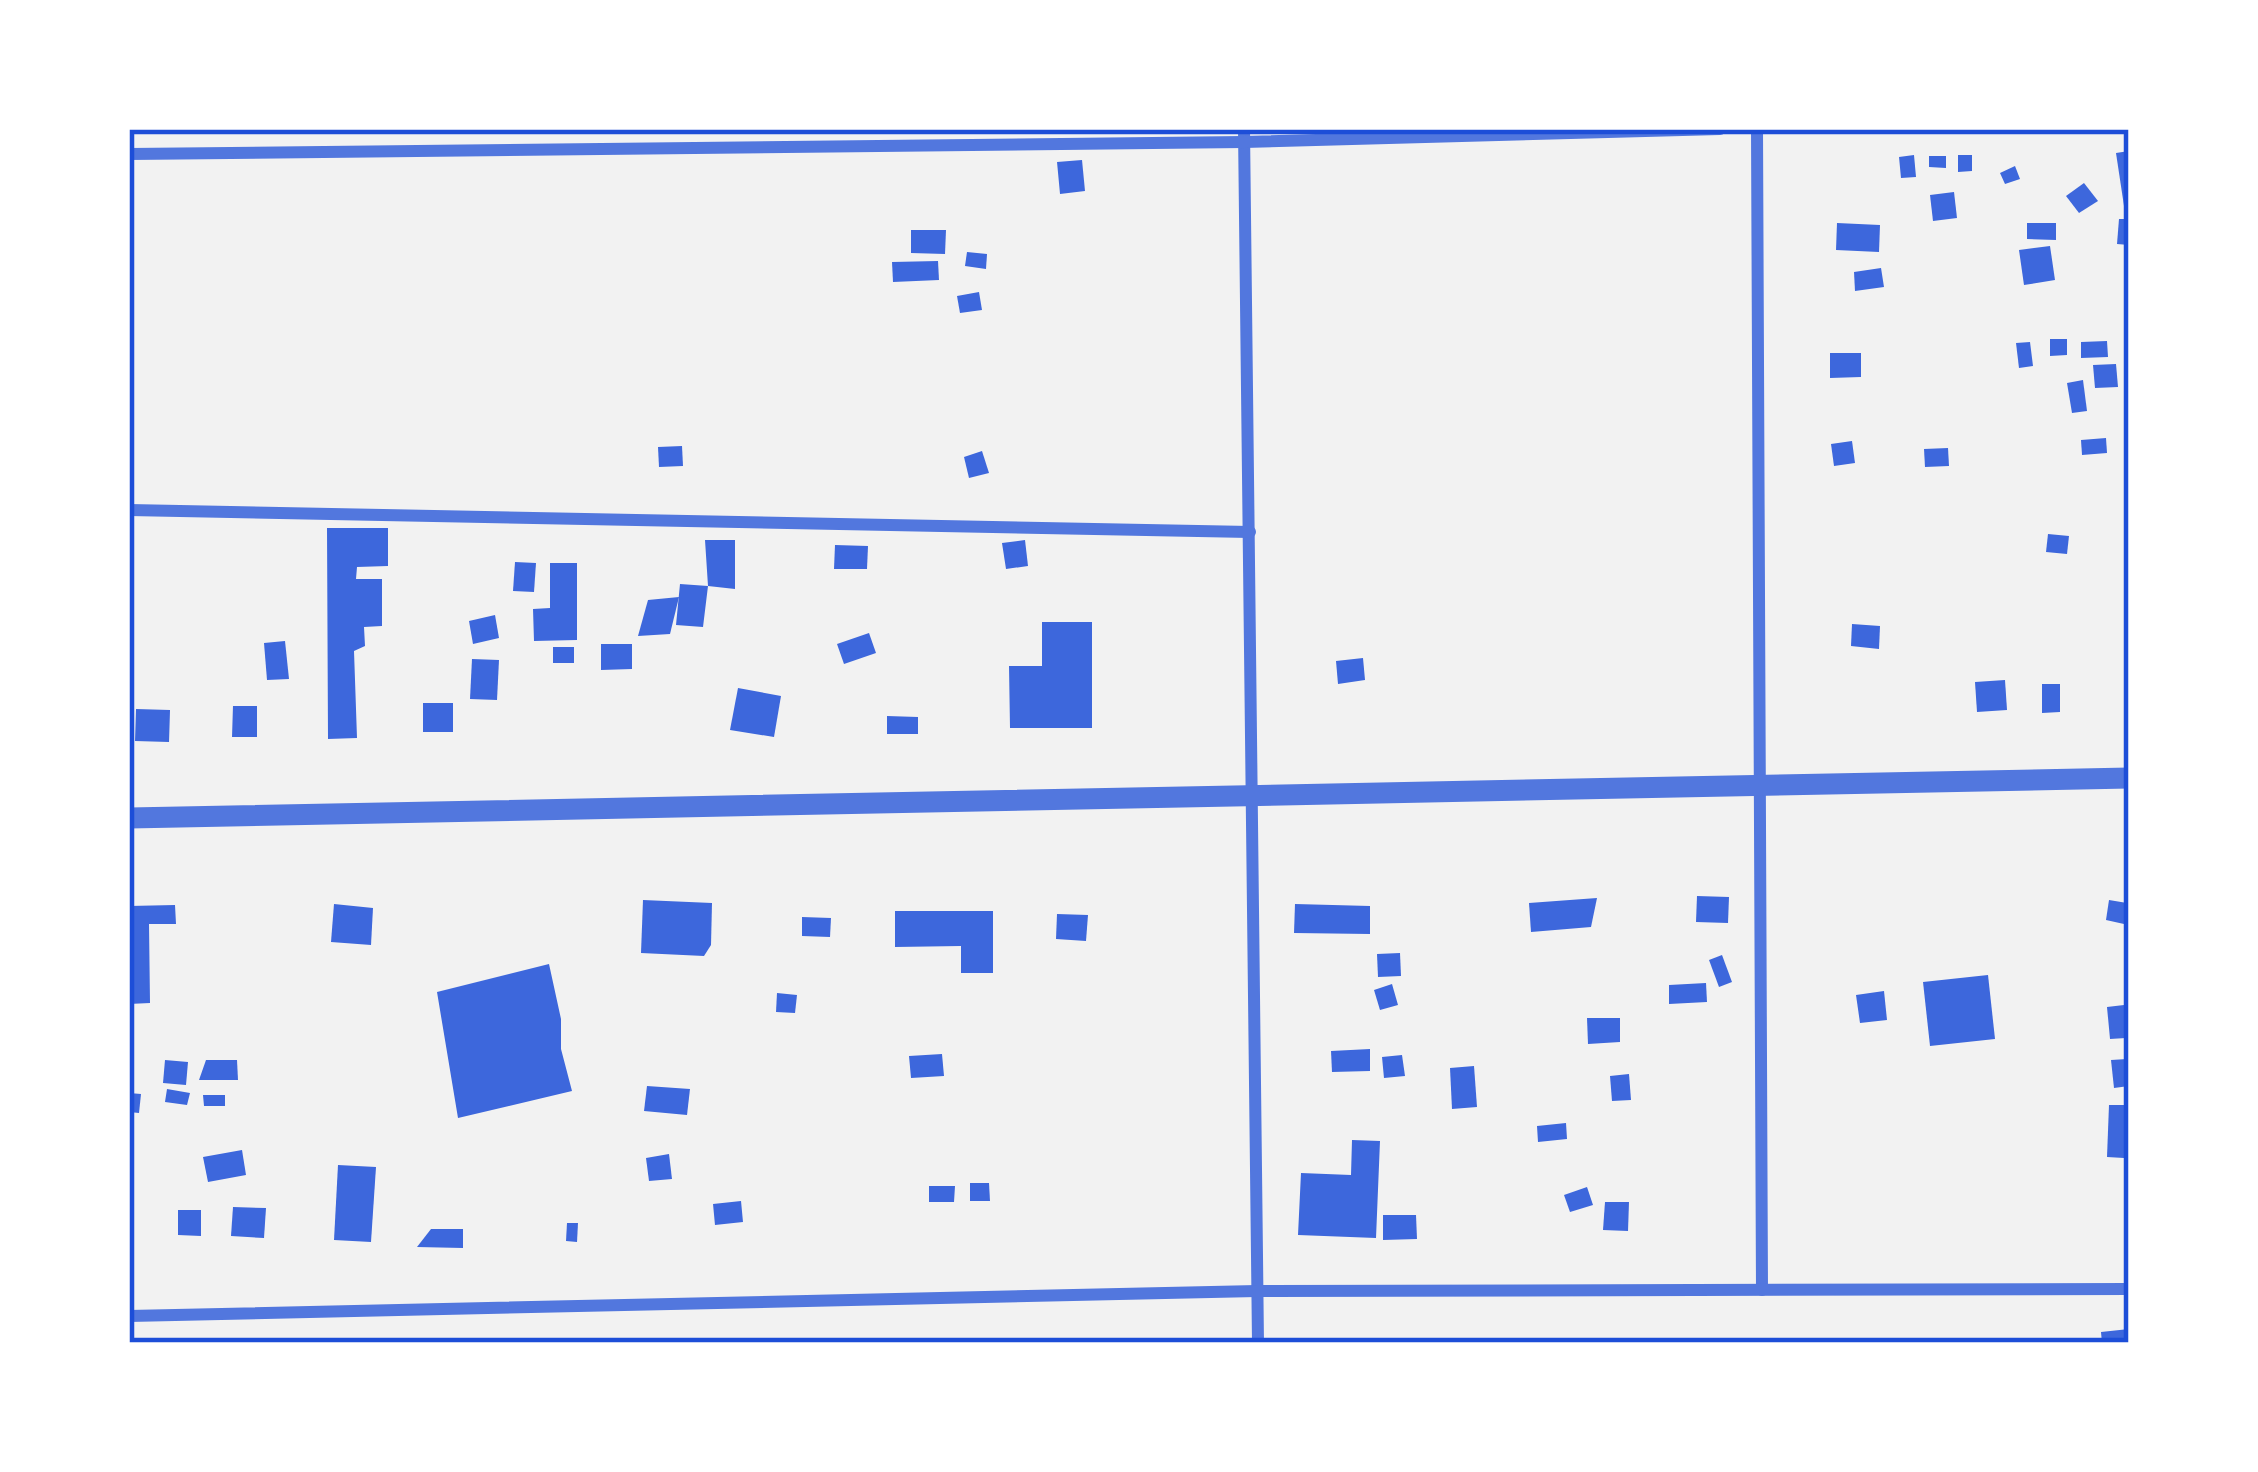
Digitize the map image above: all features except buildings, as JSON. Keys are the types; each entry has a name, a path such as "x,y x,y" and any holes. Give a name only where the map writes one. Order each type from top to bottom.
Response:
{"street":[{"path":"129,154 1720,129"},
{"path":"1757,129 1762,1290"},
{"path":"1244,135 1258,1343"},
{"path":"129,510 1250,532"},
{"path":"129,818 2129,778"},
{"path":"129,1316 1257,1291 2129,1289"}]}
